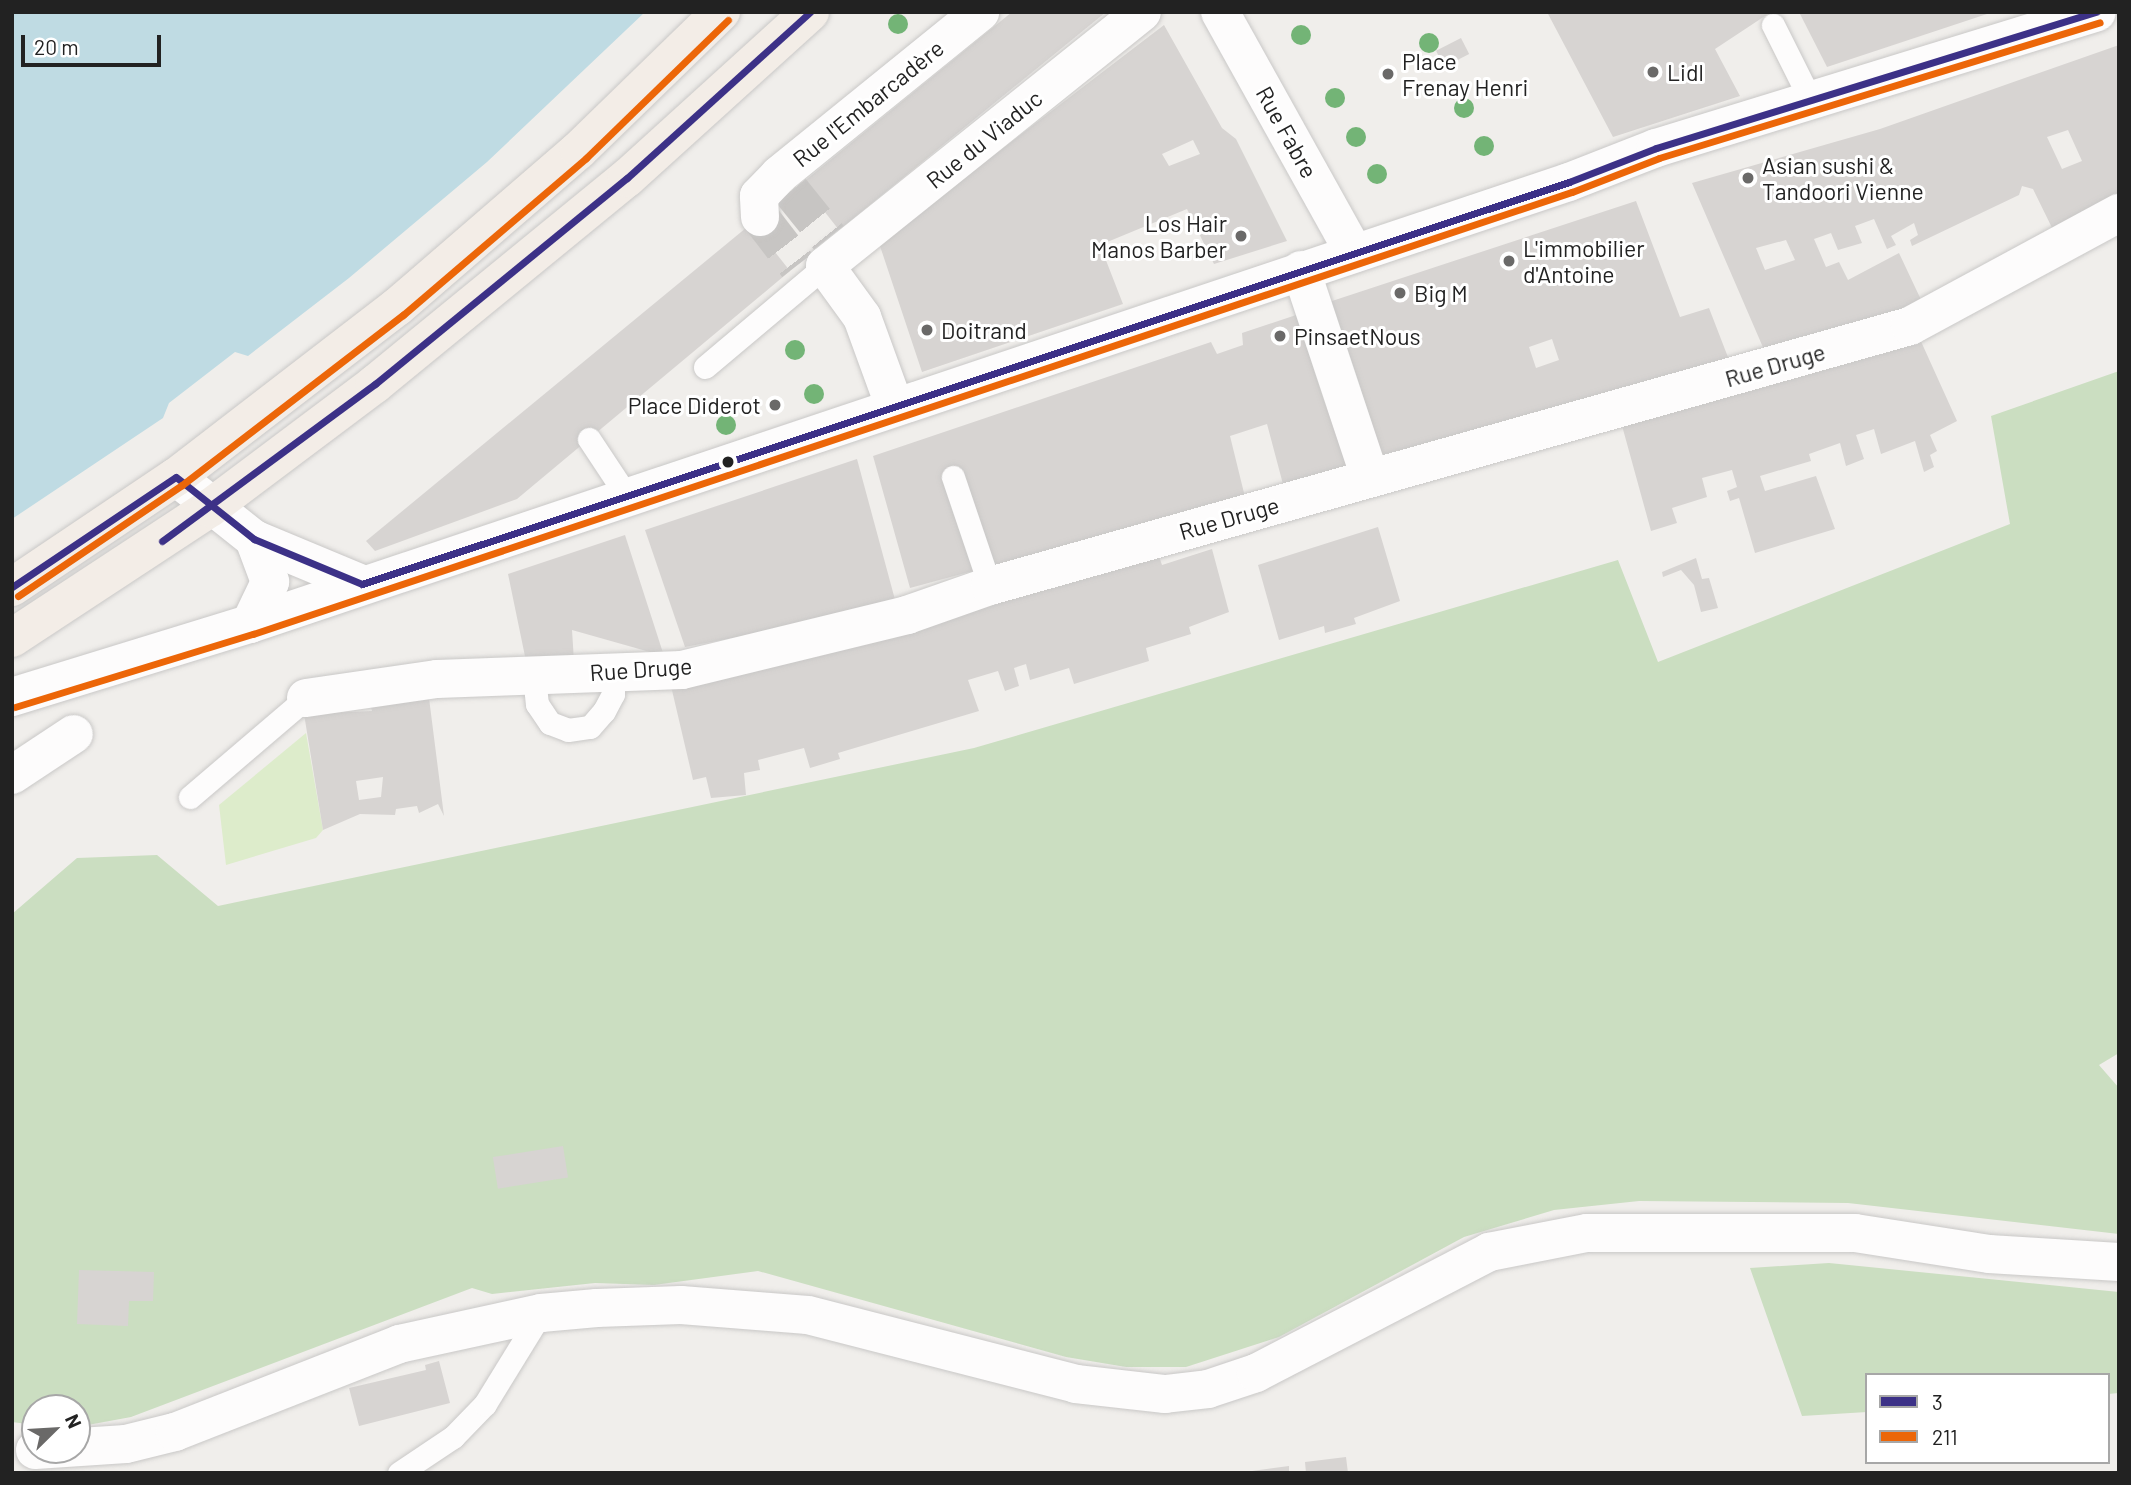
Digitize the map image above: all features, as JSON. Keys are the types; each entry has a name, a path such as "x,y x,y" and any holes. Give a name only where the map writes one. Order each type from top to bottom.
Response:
{"main road":[{"path":"12,587 176,477 488,231 721,12"},
{"path":"12,638 210,508 375,384 627,178 810,12"}],"street":[{"name":"Rue l'Embarcadère","path":"772,195 980,12"},
{"name":"Rue du Viaduc","path":"817,256 1142,12"},
{"name":"Rue Fabre","path":"1220,12 1354,253"},
{"path":"12,697 250,624 625,495 1811,101 2097,12"},
{"name":"Rue Druge","path":"306,698 438,679 682,670 907,615 990,586 1910,326 2119,213"},
{"path":"817,256 862,317 894,405"},
{"path":"1301,270 1370,478"},
{"path":"176,477 210,508 254,539 362,584"},
{"path":"250,624 270,582 254,539"},
{"path":"12,775 74,734"},
{"path":"91,1446 126,1444 175,1432 399,1344 541,1313 681,1305 808,1315 1076,1384 1165,1394 1208,1389 1256,1373 1489,1252 1587,1233 1855,1233 2040,1259 2119,1262"}],"lane":[{"path":"1773,26 1811,101"},
{"path":"705,367 817,256"},
{"path":"589,439 625,495"},
{"path":"953,477 990,586"},
{"path":"534,676 537,704 550,723 568,730 590,727 604,711 613,694 613,672"},
{"path":"190,797 306,698"},
{"path":"399,1473 453,1437 485,1404 541,1313"}],"green space":[{"path":"2119,371 2119,1053 2099,1065 2119,1088 2119,1234 1848,1203 1639,1201 1554,1210 1464,1237 1279,1337 1186,1367 1126,1367 1066,1357 758,1271 654,1285 595,1283 492,1294 472,1288 131,1417 91,1424 91,1394 21,1394 21,1423 12,1422 12,914 77,858 157,855 218,906 974,748 1618,560 1658,662 2010,524 1991,416"},
{"path":"306,733 323,830 316,838 226,865 219,805"},
{"path":"1829,1263 2119,1292 2119,1393 2110,1394 2110,1373 1865,1373 1865,1412 1802,1416 1750,1268"}],"water":[{"path":"12,12 645,12 487,162 349,278 248,356 235,352 169,403 163,418 12,519"}],"building":[{"path":"1012,12 1106,12 839,230 802,183"},
{"name":"Lidl","path":"1547,12 1771,12 1715,49 1740,96 1613,137"},
{"path":"1799,12 1990,12 1990,13 1827,67"},
{"path":"1164,25 1222,128 1236,139 1287,241 1214,264 1187,209 1100,245 1123,304 922,372 879,243","holes":["1193,140 1200,154 1169,166 1162,154"]},
{"path":"1461,38 1469,54 1444,67 1436,51"},
{"path":"2119,45 2119,199 2056,236 2033,189 2022,186 2019,195 1912,246 1910,240 1918,235 1914,223 1891,236 1896,245 1887,249 1874,219 1855,226 1862,243 1838,250 1831,233 1814,239 1826,267 1839,262 1848,280 1899,253 1923,304 1765,352 1692,183 1880,129","holes":["2068,130 2082,161 2062,169 2047,137","1786,240 1795,260 1765,270 1756,248"]},
{"path":"1636,201 1680,317 1709,308 1731,365 1374,457 1329,302","holes":["1552,339 1559,360 1536,368 1529,347"]},
{"path":"752,223 790,271 517,499 375,551 366,541"},
{"path":"1308,311 1353,466 1284,488 1267,424 1230,436 1245,497 910,588 873,456 1211,342 1217,354 1243,345 1242,333"},
{"path":"1919,337 1957,421 1930,435 1937,451 1930,455 1934,467 1924,472 1915,441 1881,454 1874,429 1856,435 1864,459 1846,466 1840,443 1809,454 1811,461 1760,476 1765,491 1816,476 1835,529 1755,553 1739,498 1730,501 1727,491 1737,487 1732,470 1702,478 1707,497 1672,508 1677,523 1651,531 1621,422 1889,352"},
{"path":"857,459 897,607 685,647 645,530"},
{"path":"1378,527 1400,601 1354,618 1356,624 1325,633 1324,626 1279,640 1258,565"},
{"path":"625,535 664,656 572,630 574,661 527,666 508,574"},
{"path":"1212,549 1229,612 1189,627 1191,634 1146,648 1149,661 1074,684 1069,668 1030,680 1026,664 1014,668 1019,686 1005,691 998,671 968,680 979,711 838,753 840,759 810,768 804,748 758,760 760,770 744,773 746,795 711,798 706,777 693,780 671,686 1159,556 1162,565"},
{"path":"1696,558 1702,579 1709,578 1718,608 1701,612 1694,585 1681,570 1663,577 1662,572"},
{"path":"429,698 444,816 438,804 419,813 417,806 396,809 395,815 360,814 323,830 304,714 372,711 370,703","holes":["383,777 381,797 359,800 356,781"]},
{"path":"563,1146 568,1178 498,1189 493,1157"},
{"path":"79,1270 154,1272 153,1301 129,1301 128,1326 77,1324"},
{"path":"439,1361 450,1403 359,1426 349,1388 426,1370 425,1365"},
{"path":"1346,1457 1348,1473 1306,1473 1305,1462"},
{"path":"1289,1466 1289,1473 1252,1473 1252,1471"}],"tunnel":[{"path":"791,191 829,238"},
{"path":"760,217 797,265"}],"transit line":[{"name":"3","path":"162,541 375,384 627,178 810,12"},
{"name":"3","path":"12,587 176,477 254,539 362,584 1569,182 1656,148 2096,12"},
{"name":"211","path":"18,596 182,485 403,315 586,158 728,20"},
{"name":"211","path":"15,707 253,634 1572,192 1659,158 2100,22"}],"place":[{"name":"Lidl","path":"1653,72"},
{"name":"Place Frenay Henri","path":"1388,74"},
{"name":"Asian sushi & Tandoori Vienne","path":"1748,178"},
{"name":"Los Hair Manos Barber","path":"1241,236"},
{"name":"L'immobilier d'Antoine","path":"1509,261"},
{"name":"Big M","path":"1400,293"},
{"name":"Doitrand","path":"927,330"},
{"name":"PinsaetNous","path":"1280,336"},
{"name":"Place Diderot","path":"775,405"}]}
